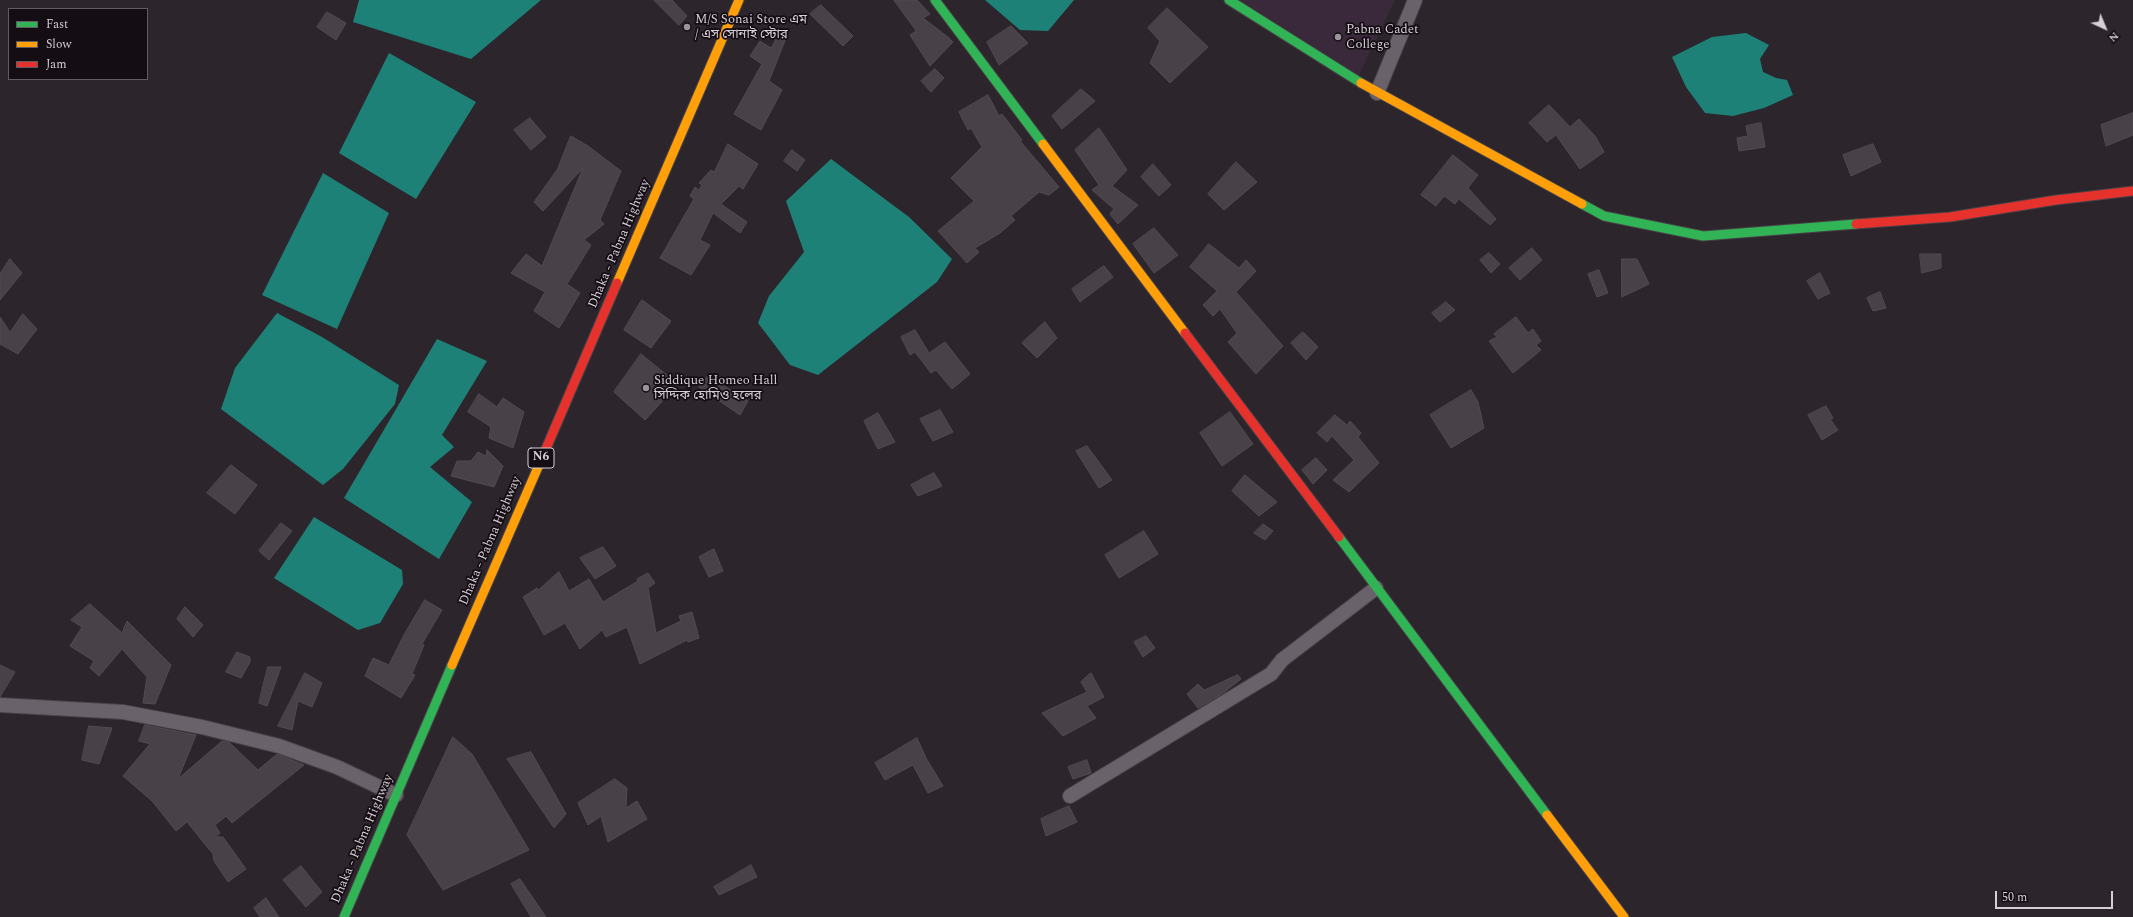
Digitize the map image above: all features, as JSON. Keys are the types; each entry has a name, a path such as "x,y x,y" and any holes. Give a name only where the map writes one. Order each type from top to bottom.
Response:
{"main road":[{"name":"Dhaka - Pabna Highway","path":"344,917 739,0"},
{"path":"935,0 1624,917"},
{"path":"1229,0 1377,92 1604,216 1703,236 1950,217 2056,200 2133,191"}],"street":[{"path":"1377,92 1415,0"},
{"path":"1070,796 1272,674 1282,660 1376,588"},
{"path":"0,706 123,712 202,727 279,746 337,767 396,795"}],"shaded area":[{"path":"359,0 541,0 471,59 353,22"},
{"path":"985,0 1074,0 1048,31 1020,30"},
{"name":"Pabna Cadet College","path":"1240,0 1395,0 1359,75"},
{"path":"1746,33 1769,45 1760,59 1763,72 1776,78 1787,80 1793,95 1764,108 1733,116 1705,113 1686,87 1672,57 1712,37"},
{"path":"389,53 476,102 416,199 339,153"},
{"path":"831,159 909,217 952,259 937,282 818,375 790,365 758,323 769,296 804,252 786,201"},
{"path":"323,173 389,213 337,329 262,295"},
{"path":"277,313 322,337 399,385 395,404 343,469 323,485 221,409 235,368"},
{"path":"437,339 487,361 442,435 454,447 430,467 472,502 439,559 344,498"},
{"path":"314,517 402,570 403,584 380,623 358,630 274,578"}],"building":[{"path":"654,0 672,0 687,16 679,25"},
{"path":"894,0 917,0 930,14 923,18 953,42 930,66 910,35 916,31"},
{"path":"821,5 853,36 843,46 810,14"},
{"path":"1167,8 1208,47 1170,83 1150,63 1160,41 1148,28"},
{"path":"327,12 346,23 336,40 317,27"},
{"path":"1011,26 1028,43 999,65 987,42"},
{"path":"779,34 786,38 769,81 782,90 761,130 734,114 762,64 750,56 760,41 771,48"},
{"path":"935,69 944,78 931,92 921,81"},
{"path":"1081,89 1095,101 1062,129 1052,116"},
{"path":"988,95 999,116 1002,114 1022,140 1020,141 1059,187 1049,195 1039,192 1011,216 1015,220 1000,233 975,248 979,252 967,263 938,231 974,201 951,178 982,147 971,128 968,130 959,112"},
{"path":"1549,105 1570,127 1579,119 1595,136 1604,152 1580,169 1556,135 1547,142 1529,123"},
{"path":"2133,113 2133,135 2106,146 2101,125"},
{"path":"530,118 546,137 531,150 514,130"},
{"path":"1761,123 1765,147 1739,151 1737,138 1748,136 1746,126"},
{"path":"1099,128 1127,170 1112,186 1138,205 1118,224 1110,214 1114,209 1092,190 1099,185 1075,150"},
{"path":"571,136 588,146 621,171 600,220 604,224 584,240 591,245 567,284 580,293 559,328 534,311 545,292 511,273 526,254 542,266 583,168 543,211 534,202 557,170"},
{"path":"728,144 758,164 743,189 739,186 721,204 747,222 740,233 713,213 700,240 710,245 691,275 660,258 694,199 690,196 695,187 699,190 702,185 699,183 711,170 714,172"},
{"path":"1873,144 1881,162 1851,176 1843,155"},
{"path":"792,150 805,160 797,171 784,161"},
{"path":"1453,155 1478,175 1468,188 1496,219 1490,225 1459,199 1455,204 1444,196 1436,206 1421,195"},
{"path":"1236,162 1257,182 1224,210 1208,194"},
{"path":"1153,164 1171,185 1159,196 1141,177"},
{"path":"1154,228 1178,255 1154,273 1133,244"},
{"path":"1209,244 1239,268 1246,260 1256,271 1236,292 1283,346 1256,374 1228,342 1237,333 1220,309 1213,316 1203,305 1217,291 1190,267"},
{"path":"1532,248 1542,260 1520,280 1509,268"},
{"path":"1489,253 1500,264 1491,273 1480,260"},
{"path":"1920,254 1941,254 1941,268 1922,273"},
{"path":"10,259 22,273 0,300 0,274"},
{"path":"1622,259 1637,259 1649,284 1622,297"},
{"path":"1104,266 1113,277 1080,302 1072,289"},
{"path":"1599,270 1608,293 1597,297 1588,274"},
{"path":"1820,273 1830,293 1818,299 1807,281"},
{"path":"1880,292 1886,308 1873,311 1867,298"},
{"path":"642,300 671,321 651,348 624,330"},
{"path":"1446,302 1455,310 1440,322 1432,313"},
{"path":"23,314 37,329 18,354 0,344 0,317 10,332"},
{"path":"1516,317 1528,333 1533,329 1541,341 1536,345 1541,350 1513,373 1489,341 1497,337 1494,334"},
{"path":"1045,322 1057,338 1037,358 1022,343"},
{"path":"915,330 929,353 945,342 970,374 952,389 936,370 931,373 915,352 910,355 901,337"},
{"path":"1303,332 1318,347 1306,360 1291,343"},
{"name":"Siddique Homeo Hall সিদ্দিক হোমিও হলের","path":"641,354 678,384 645,420 614,392"},
{"path":"708,376 748,401 740,415 699,387"},
{"path":"1471,390 1478,402 1484,428 1451,448 1430,415"},
{"path":"479,394 497,407 503,398 524,412 513,448 489,438 491,427 468,412"},
{"path":"1826,406 1833,418 1830,419 1838,430 1822,440 1808,415"},
{"path":"940,410 953,432 933,441 920,419"},
{"path":"1230,412 1253,444 1222,466 1200,433"},
{"path":"878,413 895,442 878,449 864,421"},
{"path":"1335,415 1347,425 1350,421 1361,433 1358,437 1379,463 1349,492 1333,480 1354,460 1332,436 1327,442 1317,433"},
{"path":"1087,446 1112,480 1099,488 1076,451"},
{"path":"487,450 503,466 494,487 451,476 457,461 471,461 478,452 486,456"},
{"path":"1316,458 1327,470 1313,484 1302,470"},
{"path":"231,465 257,485 235,514 207,493"},
{"path":"934,473 942,486 918,496 911,485"},
{"path":"1245,475 1277,502 1259,516 1232,491"},
{"path":"281,523 292,531 269,560 259,551"},
{"path":"1263,524 1273,531 1265,540 1254,533"},
{"path":"1144,531 1158,554 1119,578 1105,555"},
{"path":"603,547 616,566 595,579 580,558"},
{"path":"714,549 723,571 709,577 699,557"},
{"path":"559,572 569,591 589,579 603,602 638,581 637,579 648,573 655,583 648,588 656,633 681,621 679,616 692,612 699,638 688,642 687,640 640,664 627,627 606,637 602,630 580,649 565,623 544,635 523,597 537,588 538,590"},
{"path":"425,600 442,610 422,644 424,645 412,674 415,675 401,698 365,676 373,658 389,665 404,635"},
{"path":"90,604 122,633 127,621 171,665 155,704 143,703 147,677 122,649 99,676 90,668 94,661 70,646 82,627 71,620"},
{"path":"185,607 203,625 193,637 177,619"},
{"path":"1146,636 1155,648 1143,657 1134,642"},
{"path":"237,652 250,657 250,662 241,678 226,672"},
{"path":"0,665 15,672 0,697"},
{"path":"268,667 281,667 267,706 259,703"},
{"path":"305,673 322,683 312,707 298,701 292,730 278,726"},
{"path":"1091,673 1104,697 1087,706 1096,718 1063,736 1042,713 1087,692 1081,682"},
{"path":"1238,675 1241,679 1222,694 1198,708 1187,694 1198,684 1204,690"},
{"path":"145,725 196,735 178,779 222,741 229,742 258,770 277,754 304,765 232,823 226,816 215,825 220,833 215,837 223,837 246,869 228,882 214,861 213,854 187,822 176,831 152,801 123,776 150,744 139,741"},
{"path":"89,726 112,728 99,764 82,760"},
{"path":"453,737 472,754 529,850 443,890 407,835"},
{"path":"917,738 926,758 943,786 928,793 913,765 885,780 875,763"},
{"path":"531,752 566,814 554,828 507,759"},
{"path":"1087,760 1091,773 1073,779 1068,767"},
{"path":"615,779 627,788 626,808 637,801 647,819 608,842 601,816 588,825 578,803"},
{"path":"1069,806 1077,822 1046,836 1041,819"},
{"path":"751,865 757,877 719,895 714,887"},
{"path":"301,866 322,892 306,907 283,880"},
{"path":"520,879 546,917 531,917 511,884"},
{"path":"266,898 279,917 260,917 254,908"}],"traffic: fast":[{"path":"935,0 1043,144"},
{"path":"1229,0 1361,83"},
{"path":"1582,204 1604,216 1703,236 1856,224"},
{"path":"1339,537 1547,815"},
{"path":"344,917 452,665"}],"traffic: slow":[{"path":"617,283 739,0"},
{"path":"1361,83 1582,204"},
{"path":"1043,144 1185,333"},
{"path":"452,665 542,458"},
{"path":"1547,815 1624,917"}],"traffic: jam":[{"path":"1856,224 1950,217 2056,200 2133,191"},
{"path":"542,458 617,283"},
{"path":"1185,333 1339,537"}],"place":[{"name":"M/S Sonai Store এম / এস সোনাই স্টোর","path":"687,27"},
{"name":"Pabna Cadet College","path":"1338,37"},
{"name":"Siddique Homeo Hall সিদ্দিক হোমিও হলের","path":"646,388"}]}
